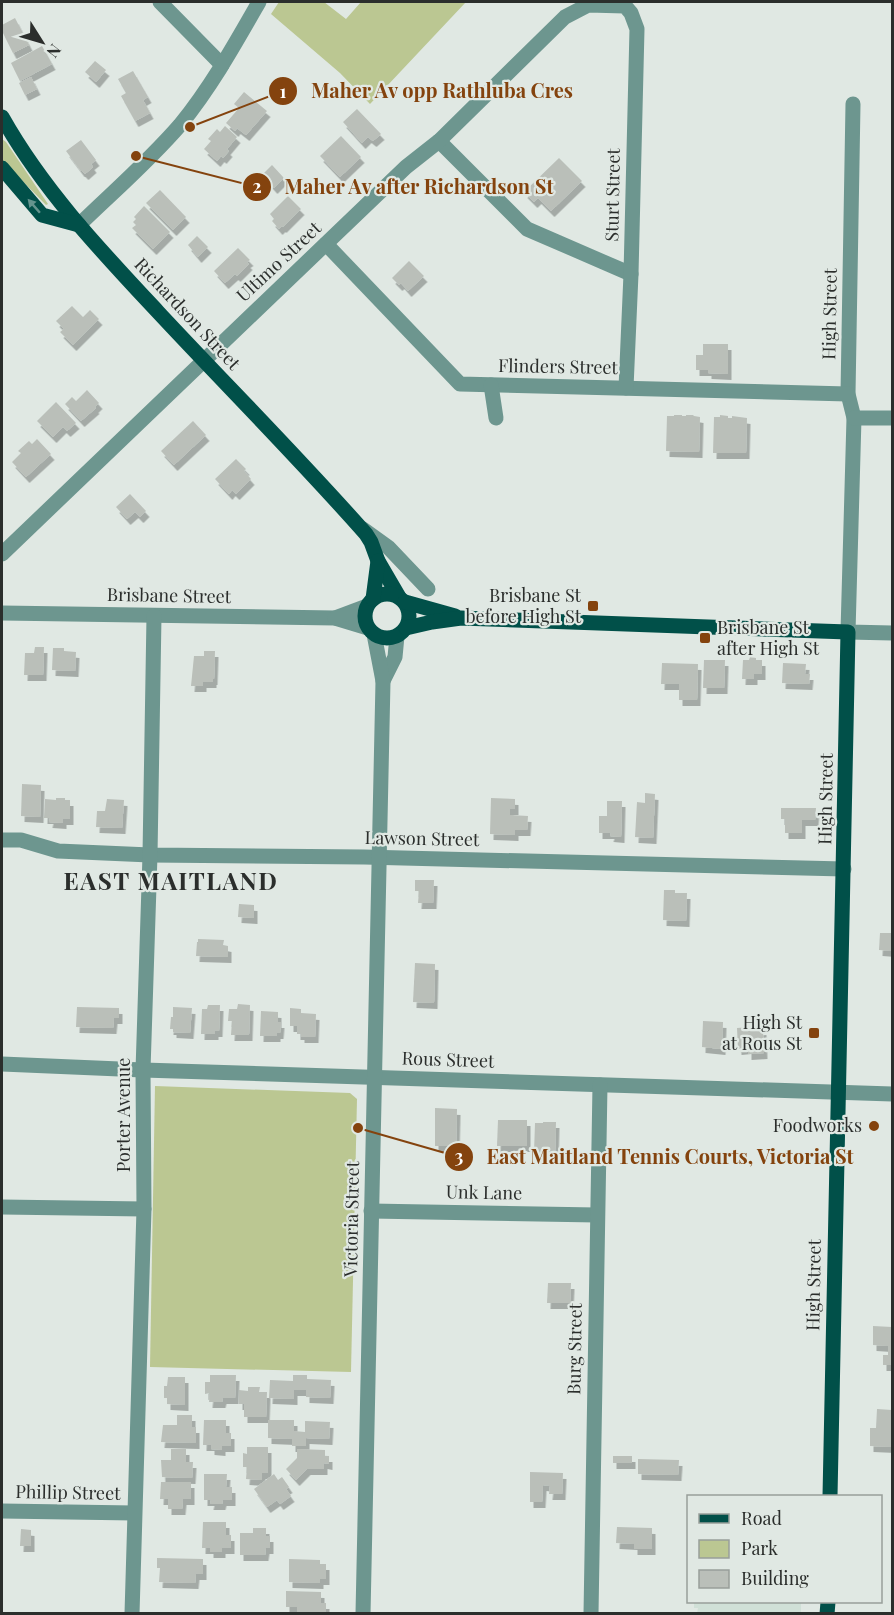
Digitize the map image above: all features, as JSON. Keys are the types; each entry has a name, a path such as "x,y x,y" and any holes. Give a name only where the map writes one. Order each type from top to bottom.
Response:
{"main road":[{"name":"Richardson Street","path":"2,117 6,132 79,225 358,525 371,542 378,561 402,600"},
{"path":"2,168 42,215 79,225"},
{"path":"378,561 365,621 371,632 385,638 432,622 461,618 848,632"},
{"path":"370,602 386,594 393,594 402,600 461,618"},
{"path":"401,632 410,615 402,600"},
{"name":"High Street","path":"830,1495 848,632"}],"street":[{"path":"160,2 222,65"},
{"path":"79,225 161,146 200,98 259,2"},
{"name":"Ultimo Street","path":"2,554 406,167 439,141 566,17 588,5 625,6"},
{"name":"Sturt Street","path":"625,6 631,13 637,29 626,388"},
{"name":"High Street","path":"848,632 854,418 848,394 853,104"},
{"path":"439,141 527,229 631,274"},
{"name":"Flinders Street","path":"326,244 460,384 848,394"},
{"path":"491,385 496,418"},
{"path":"854,418 892,418"},
{"name":"Richardson Street","path":"358,525 388,547 428,589"},
{"name":"Brisbane Street","path":"335,618 370,602"},
{"name":"Brisbane Street","path":"2,613 335,618 371,632"},
{"name":"Porter Avenue","path":"132,1614 144,1209 143,1070 154,616"},
{"name":"Victoria Street","path":"363,1614 383,681 371,632"},
{"name":"Victoria Street","path":"383,681 395,657 401,632"},
{"path":"848,632 892,633"},
{"name":"Lawson Street","path":"2,840 21,840 58,851 150,855 379,857 844,869"},
{"name":"Rous Street","path":"2,1064 892,1094"},
{"name":"Burg Street","path":"591,1614 600,1085"},
{"path":"2,1207 144,1209"},
{"name":"Unk Lane","path":"371,1211 597,1215"},
{"name":"Phillip Street","path":"2,1511 134,1513"}],"shaded area":[{"path":"694,1603 801,1603 801,1613 697,1613 698,1608 694,1608"}],"green space":[{"path":"279,2 324,2 346,19 361,2 466,2 370,104 340,73 271,14"},
{"path":"2,139 48,204 46,205 2,160"},
{"path":"155,1086 350,1093 357,1099 351,1372 150,1367"}],"building":[{"path":"15,18 29,45 13,53 2,31 2,25"},
{"path":"42,46 52,64 20,81 11,63"},
{"path":"95,61 106,70 96,82 85,72"},
{"path":"133,71 148,97 143,100 150,113 135,121 121,96 126,93 118,79"},
{"path":"31,77 37,89 25,95 19,83"},
{"path":"244,92 267,111 246,135 237,128 235,131 226,123 239,108 234,104"},
{"path":"357,109 381,134 373,141 368,137 362,143 343,122"},
{"path":"225,126 237,137 227,149 229,151 217,161 204,149 211,141 208,139 217,129 220,132"},
{"path":"341,136 361,157 340,177 320,156"},
{"path":"81,140 96,160 91,164 93,167 85,174 66,151"},
{"path":"559,158 582,181 551,211 538,198 534,202 524,192"},
{"path":"272,165 284,178 274,188 262,175"},
{"path":"160,190 186,217 173,230 146,203"},
{"path":"288,196 301,209 279,229 272,221 274,219 270,214"},
{"path":"144,206 170,232 153,249 132,228 136,225 133,222 136,219 134,217"},
{"path":"197,236 208,247 198,257 188,245"},
{"path":"238,248 250,260 247,262 249,264 237,276 235,274 225,283 214,271"},
{"path":"409,261 424,276 408,291 392,278"},
{"path":"72,306 83,317 90,310 99,319 73,345 60,332 64,329 56,321"},
{"path":"703,344 728,344 728,374 696,370 696,355 703,355"},
{"path":"87,390 99,403 81,421 65,404 72,397 76,401"},
{"path":"56,402 76,423 67,431 63,427 53,437 37,421"},
{"path":"720,415 728,416 728,418 732,416 747,418 746,453 713,453 714,417 720,417"},
{"path":"667,416 700,417 699,452 666,451"},
{"path":"193,421 206,435 174,465 161,451"},
{"path":"37,439 51,454 26,477 12,462 21,453 18,451 29,441 32,444"},
{"path":"236,459 246,469 244,471 251,479 236,494 232,490 229,494 215,479"},
{"path":"130,494 146,511 140,517 135,512 127,519 116,507"},
{"path":"35,647 44,647 43,675 24,675 25,653 34,653"},
{"path":"53,648 64,648 64,651 76,652 75,671 52,670"},
{"path":"204,651 215,651 213,682 203,682 203,686 191,686 194,656 204,656"},
{"path":"750,657 762,660 762,674 754,674 754,679 742,679 743,660 749,660"},
{"path":"704,660 725,660 724,688 703,688"},
{"path":"662,663 698,664 697,700 679,700 679,684 661,684"},
{"path":"783,663 806,664 805,674 810,674 809,684 782,683"},
{"path":"22,784 41,785 40,817 21,816"},
{"path":"645,793 655,794 653,838 635,837 637,802 645,803"},
{"path":"56,798 70,800 70,819 63,819 63,823 49,822 50,818 44,818 45,799 56,800"},
{"path":"491,798 515,799 515,809 510,809 510,815 528,816 527,830 515,830 515,835 490,834"},
{"path":"107,799 124,800 122,828 96,827 97,811 105,811"},
{"path":"607,801 622,801 621,837 610,836 611,833 599,833 599,816 607,816"},
{"path":"781,808 816,808 815,820 802,820 802,833 785,833 785,819 781,819"},
{"path":"415,880 434,880 433,903 418,903 419,891 415,891"},
{"path":"664,890 687,893 686,921 663,920"},
{"path":"239,904 254,905 254,918 238,917"},
{"path":"880,933 892,933 892,951 879,950"},
{"path":"198,939 224,940 223,945 228,946 228,957 196,956"},
{"path":"415,963 435,964 434,1003 413,1002"},
{"path":"238,1004 250,1005 249,1035 231,1035 232,1021 228,1021 229,1009 237,1009"},
{"path":"208,1005 220,1005 219,1031 215,1031 215,1034 201,1034 202,1009 207,1009"},
{"path":"77,1007 119,1008 119,1018 114,1018 113,1028 76,1027"},
{"path":"173,1007 192,1008 190,1033 173,1032 173,1029 170,1029"},
{"path":"290,1008 301,1009 301,1013 316,1014 315,1037 301,1037 301,1034 297,1034 297,1026 290,1026"},
{"path":"261,1011 278,1012 278,1022 281,1022 280,1033 277,1033 277,1036 260,1036"},
{"path":"703,1021 723,1022 722,1049 702,1047"},
{"path":"751,1027 751,1030 763,1029 764,1053 748,1054 748,1048 738,1049 737,1028"},
{"path":"435,1108 457,1109 456,1146 435,1146"},
{"path":"498,1120 527,1120 527,1146 497,1146"},
{"path":"556,1122 555,1154 534,1153 535,1123"},
{"path":"548,1283 571,1283 570,1303 547,1303"},
{"path":"873,1326 892,1327 892,1365 883,1365 883,1355 888,1355 888,1346 873,1345"},
{"path":"210,1375 236,1375 235,1398 223,1398 222,1402 209,1402 210,1393 205,1394 205,1382 210,1382"},
{"path":"293,1375 307,1375 307,1379 331,1380 330,1398 306,1397 306,1390 294,1390 294,1399 269,1398 270,1380 293,1381"},
{"path":"168,1377 185,1377 185,1405 167,1404 167,1398 164,1398 164,1386 167,1386"},
{"path":"248,1387 260,1387 259,1392 267,1392 266,1417 244,1417 244,1404 239,1404 239,1390 248,1391"},
{"path":"877,1409 892,1410 892,1447 870,1446 870,1428 876,1428"},
{"path":"177,1415 192,1415 192,1427 196,1427 196,1443 161,1442 163,1425 177,1425"},
{"path":"204,1420 226,1420 226,1433 231,1433 231,1446 222,1446 222,1450 211,1449 211,1445 203,1445"},
{"path":"268,1420 294,1420 294,1431 305,1432 305,1421 330,1422 329,1439 306,1438 306,1446 292,1446 292,1439 268,1438"},
{"path":"247,1447 268,1447 268,1473 262,1473 262,1480 246,1479 247,1467 243,1467 243,1453 247,1454"},
{"path":"171,1449 186,1449 186,1462 193,1462 192,1478 162,1477 161,1460 171,1460"},
{"path":"297,1449 325,1450 325,1456 329,1456 329,1464 324,1463 324,1469 307,1469 296,1480 286,1469 297,1458"},
{"path":"613,1456 632,1456 632,1463 613,1463"},
{"path":"638,1459 679,1460 678,1475 638,1474"},
{"path":"530,1472 563,1473 562,1494 549,1494 550,1486 543,1485 542,1502 530,1502"},
{"path":"204,1474 227,1474 226,1487 232,1487 232,1500 223,1500 222,1504 210,1504 211,1500 204,1500"},
{"path":"274,1474 278,1480 282,1477 289,1487 286,1489 291,1496 280,1504 277,1500 267,1507 254,1489"},
{"path":"161,1482 191,1482 191,1499 183,1499 182,1509 168,1509 168,1499 160,1499"},
{"path":"203,1522 226,1522 226,1535 231,1535 231,1548 222,1548 222,1552 210,1552 210,1548 202,1548"},
{"path":"617,1527 652,1528 652,1549 634,1549 634,1544 616,1543"},
{"path":"253,1528 266,1528 266,1536 270,1536 270,1548 266,1548 265,1555 240,1555 240,1533 253,1533"},
{"path":"21,1529 31,1530 31,1546 20,1546"},
{"path":"157,1558 203,1559 203,1574 196,1574 195,1583 159,1582 160,1568 157,1568"},
{"path":"289,1559 320,1560 320,1564 326,1564 326,1579 320,1579 320,1583 289,1582"},
{"path":"286,1591 321,1592 321,1603 326,1603 326,1613 297,1612 297,1607 286,1607"}],"place":[{"name":"Maher Av opp Rathluba Cres","path":"190,127"},
{"name":"Maher Av after Richardson St","path":"136,156"},
{"name":"Brisbane St before High St","path":"593,606"},
{"name":"Brisbane St after High St","path":"705,638"},
{"name":"High St at Rous St","path":"814,1033"},
{"name":"Foodworks","path":"874,1126"},
{"name":"East Maitland Tennis Courts, Victoria St","path":"358,1128"}],"district":[{"name":"EAST MAITLAND","path":"171,882"}]}
